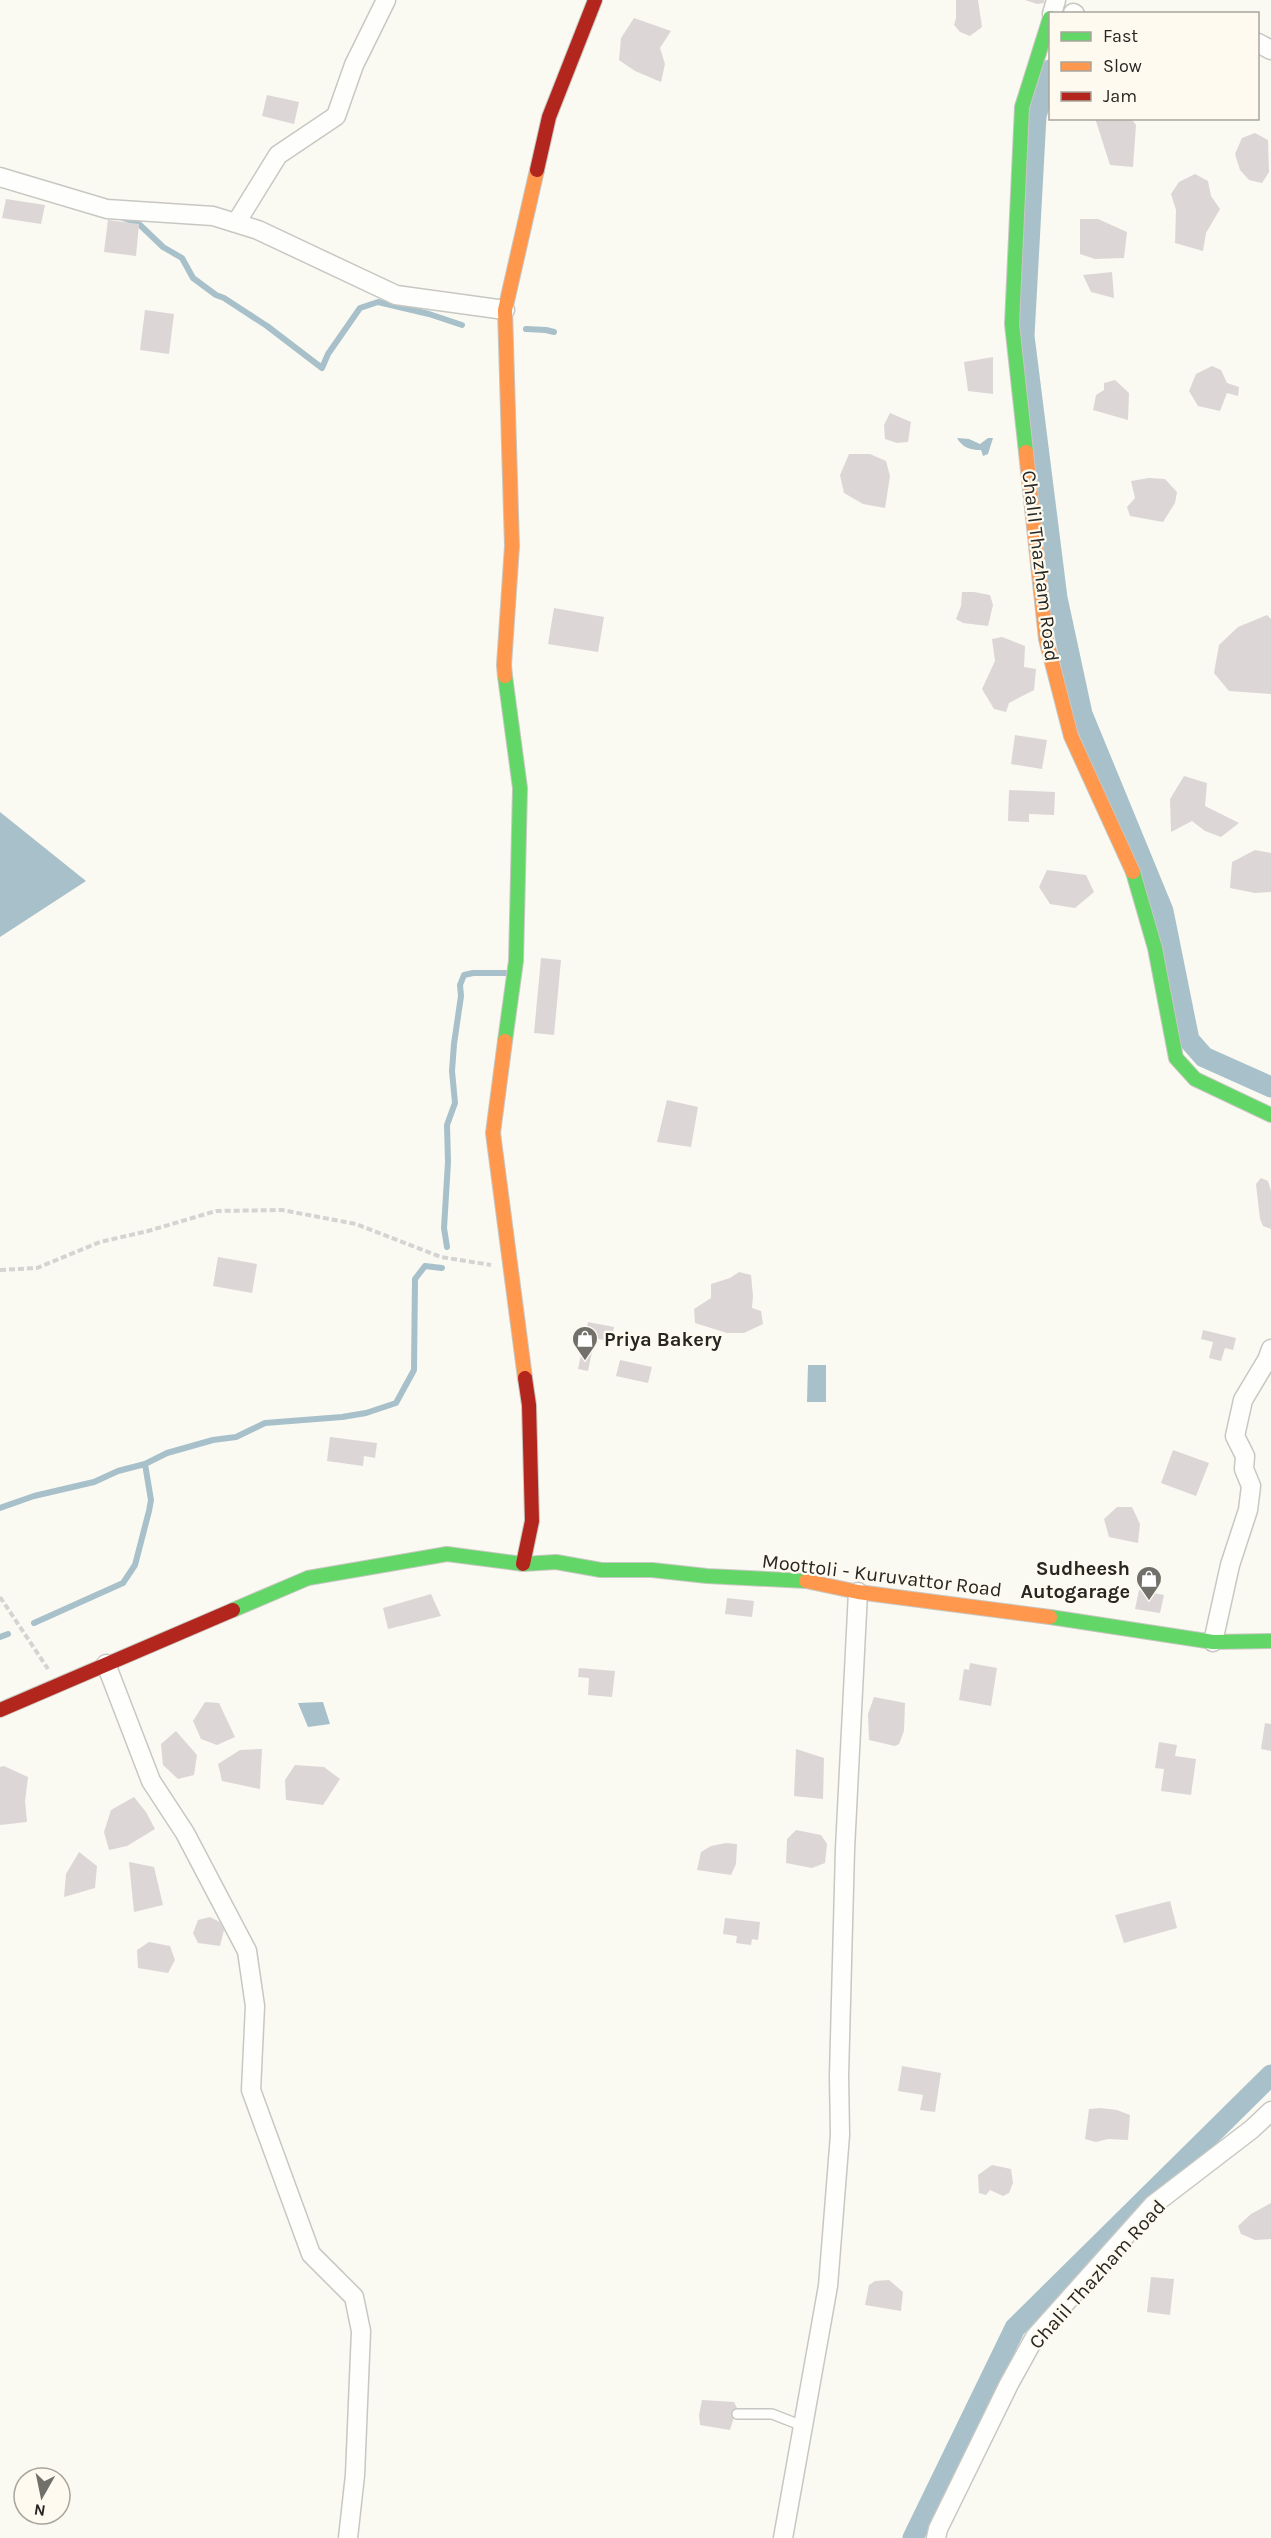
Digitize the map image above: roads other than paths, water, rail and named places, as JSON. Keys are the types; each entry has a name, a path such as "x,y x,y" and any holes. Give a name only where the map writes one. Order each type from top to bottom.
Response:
{"main road":[{"path":"523,1564 532,1521 529,1405 493,1133 516,961 520,788 504,665 512,546 505,310 549,117 595,0"},
{"name":"Chalil Thazham Road","path":"1049,21 1022,107 1012,324 1046,639 1071,736 1134,875 1155,948 1176,1058 1195,1079 1271,1115"},
{"name":"Moottoli - Kuruvattor Road","path":"0,1710 308,1578 447,1554 523,1564 556,1562 601,1570 652,1570 707,1576 807,1581 858,1592 1006,1610 1213,1642 1271,1641"}],"street":[{"path":"236,223 278,155 336,116 354,65 386,0"},
{"path":"0,177 107,209 213,216 258,230 396,295 505,310"},
{"path":"1213,1642 1230,1565 1248,1510 1251,1486 1244,1469 1245,1456 1235,1436 1243,1400 1271,1349"},
{"path":"783,2538 828,2286 840,2135 839,2076 845,1849 858,1592"},
{"path":"106,1664 151,1781 185,1833 247,1950 255,2006 251,2090 311,2254 354,2297 361,2331 355,2475 348,2538"},
{"name":"Chalil Thazham Road","path":"936,2538 938,2529 989,2425 1035,2337 1153,2205 1252,2129 1271,2111"}],"lane":[{"path":"737,2414 772,2414 803,2426"}],"water":[{"path":"957,438 969,439 980,444 988,438 993,438 988,454 983,456 981,450 967,448"},
{"path":"0,812 86,881 0,937"},
{"path":"808,1365 826,1365 826,1402 807,1402"},
{"path":"323,1702 330,1724 308,1727 298,1703"}],"waterway":[{"path":"1049,73 1036,116 1024,336 1057,598 1082,714 1163,911 1189,1040 1204,1057 1271,1087"},
{"path":"121,217 139,224 163,247 182,258 193,278 267,326 322,368 328,354 360,308 378,302 429,314 462,325"},
{"path":"526,329 554,332"},
{"path":"447,1247 444,1228 448,1162 447,1125 455,1103 452,1071 461,996 460,985 464,975 509,973"},
{"path":"34,1623 123,1583 135,1565 149,1511 151,1500 145,1464 167,1453 213,1440 236,1437 265,1423 342,1417 366,1413 396,1403 414,1370 415,1279 425,1266 442,1268"},
{"path":"0,1508 34,1496 94,1482 118,1471 145,1464"},
{"path":"0,1637 8,1634"},
{"path":"913,2538 1015,2328 1271,2075"}],"place":[{"name":"Priya Bakery","path":"585,1362"},
{"name":"Sudheesh Autogarage","path":"1149,1602"}]}
